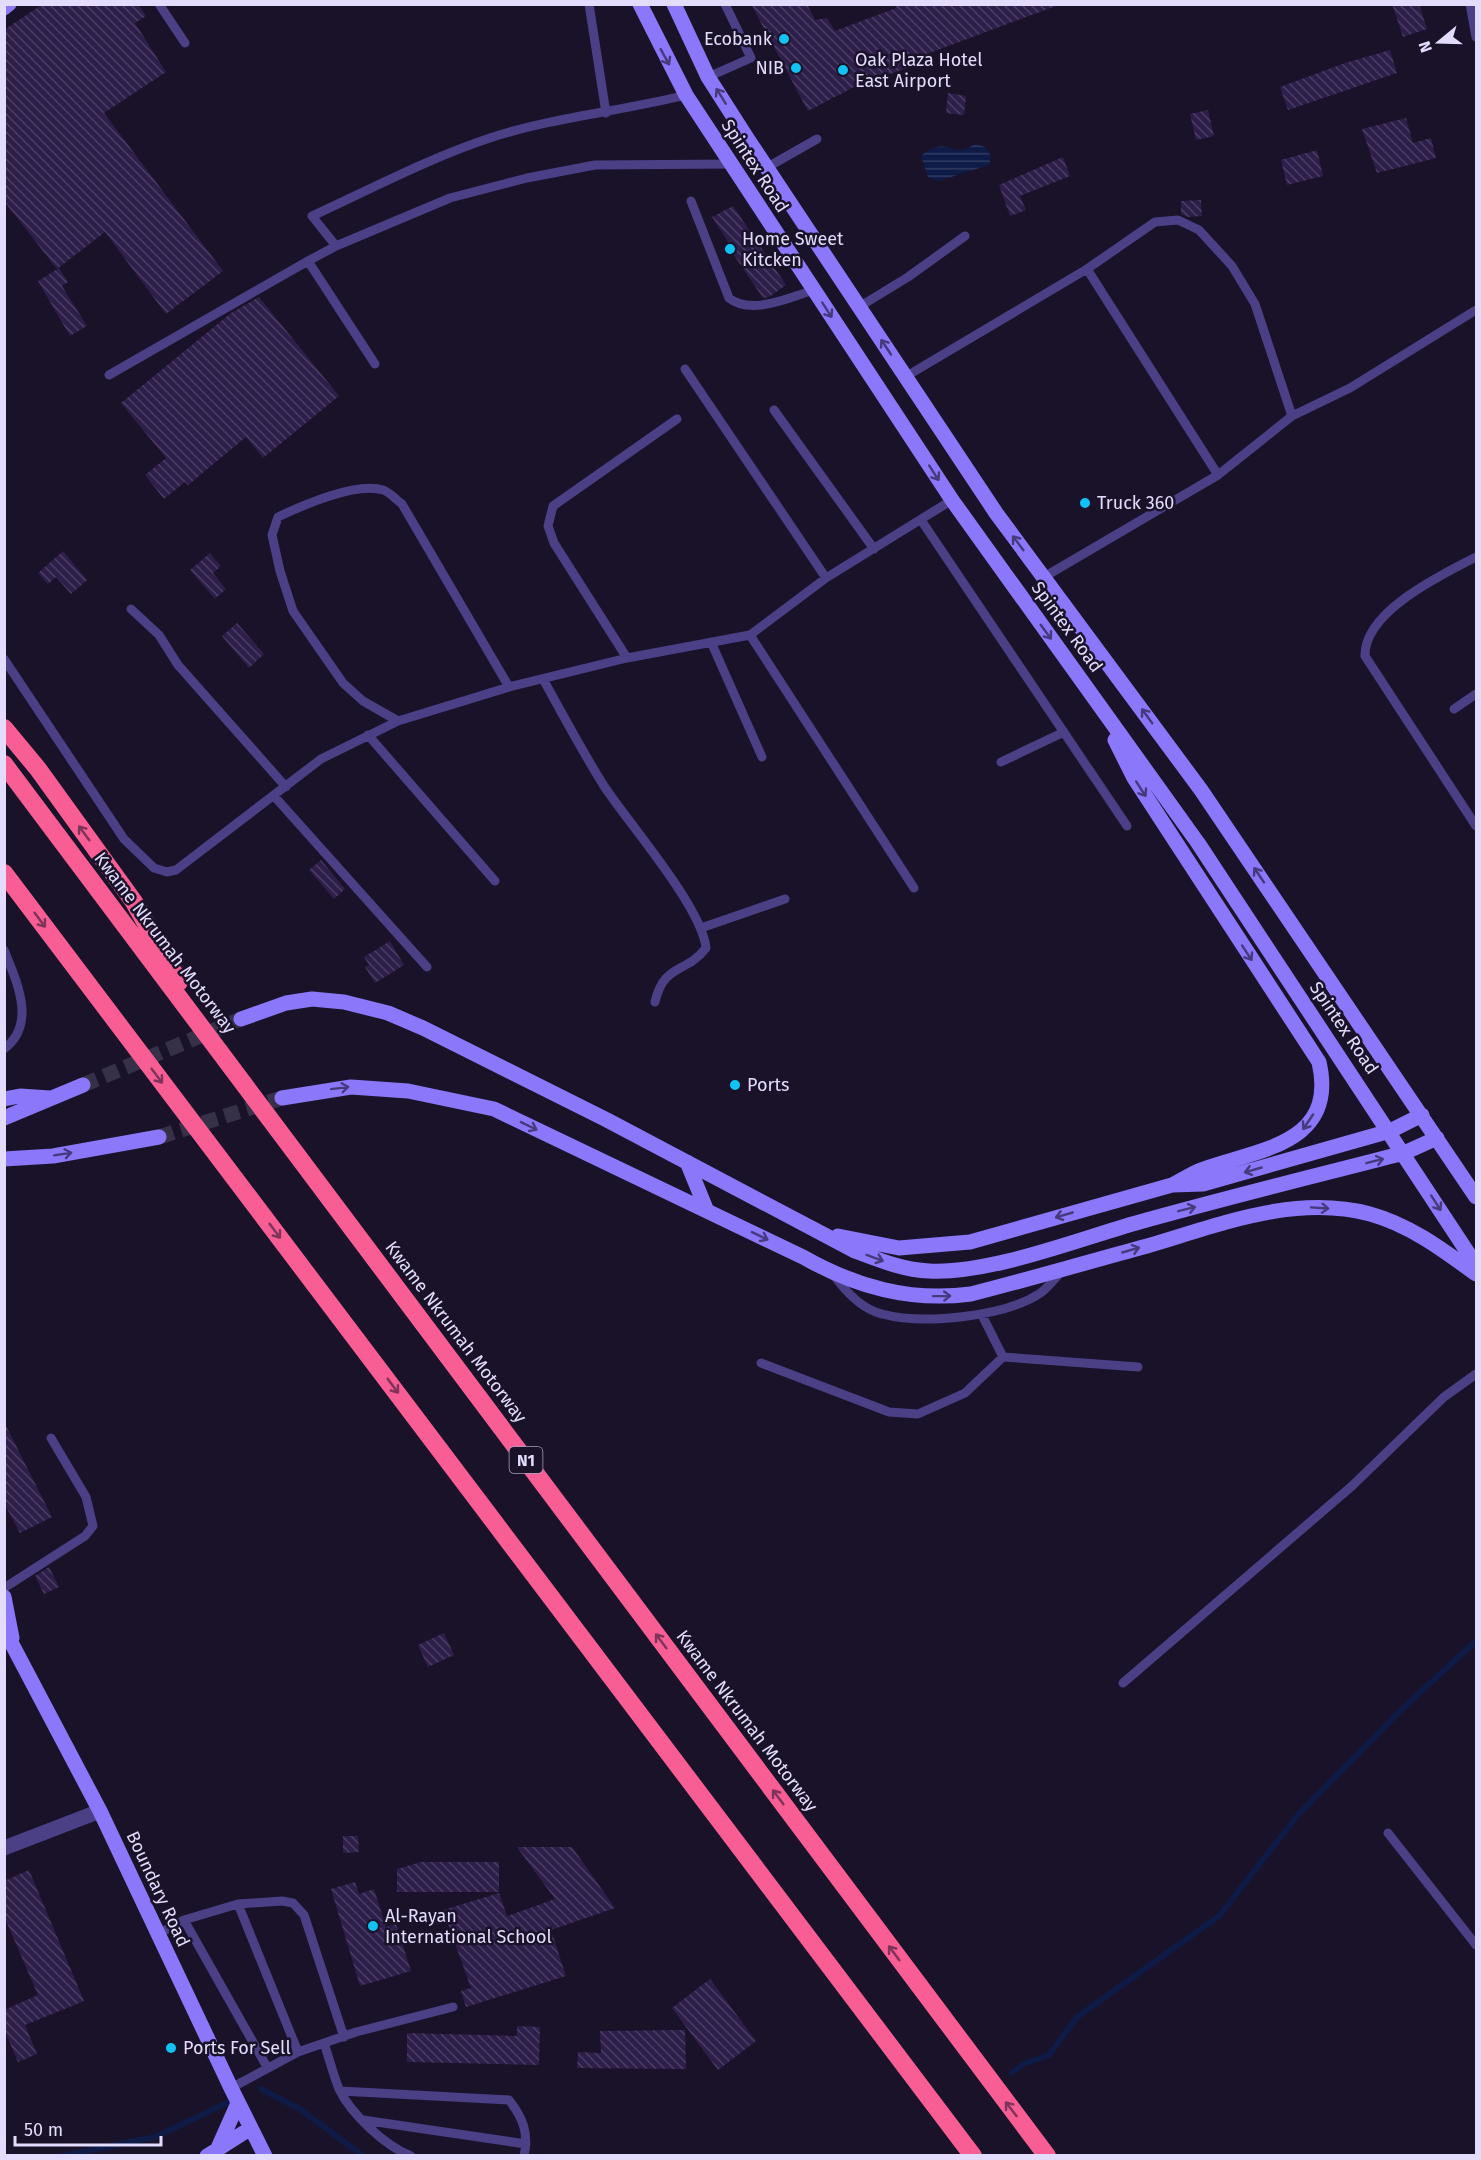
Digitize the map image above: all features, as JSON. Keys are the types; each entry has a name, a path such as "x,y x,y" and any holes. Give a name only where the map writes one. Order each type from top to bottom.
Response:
{"highway":[{"path":"4,728 38,769 134,902 176,976 189,1009"},
{"name":"Kwame Nkrumah Motorway","path":"4,764 1047,2156"},
{"path":"4,873 973,2156"}],"main road":[{"path":"4,8 9,4"},
{"name":"Spintex Road","path":"640,4 686,95 952,500 1198,843 1390,1131 1476,1265"},
{"name":"Spintex Road","path":"674,4 708,77 996,513 1201,790 1474,1191"},
{"path":"823,1233 899,1248 970,1242 1172,1185 1199,1171 1282,1145 1299,1135 1311,1121 1320,1101 1324,1082 1319,1062 1134,778 1095,700"},
{"path":"241,1019 286,1004 312,999 344,1002 388,1013 423,1028 687,1162 855,1251 896,1266 929,1271 965,1269 1404,1154 1437,1138"},
{"path":"4,1118 20,1114 50,1098 83,1085"},
{"path":"282,1098 351,1087 408,1091 494,1109 833,1274 867,1287 906,1295 944,1297 982,1291 1245,1217 1295,1207 1368,1214 1395,1223 1426,1239 1476,1274"},
{"path":"4,1099 20,1096 50,1098"},
{"path":"1172,1185 1203,1185 1390,1131 1422,1115"},
{"path":"4,1159 53,1156 159,1137"},
{"path":"687,1162 707,1211"},
{"name":"Boundary Road","path":"4,1598 9,1635 100,1811 251,2128 259,2153"},
{"path":"212,2152 238,2103"},
{"path":"212,2152 251,2128"}],"street":[{"path":"4,1848 100,1811"}],"lane":[{"path":"159,4 185,43"},
{"path":"590,4 606,113"},
{"path":"708,77 751,58 725,4"},
{"path":"1470,4 1476,37"},
{"path":"336,246 312,216 434,160 492,138 553,121 606,113 686,95"},
{"path":"766,168 817,139"},
{"path":"110,375 336,246 450,198 527,177 595,165 731,164"},
{"path":"691,201 729,298 735,303 748,306 759,305 814,290"},
{"path":"905,377 1087,269 1155,222 1178,220 1199,230 1232,267 1255,304 1292,416"},
{"path":"859,307 908,277 965,236"},
{"path":"308,261 375,364"},
{"path":"1087,269 1218,475"},
{"path":"1044,577 1218,475 1292,416 1350,388 1476,310"},
{"path":"685,369 826,578"},
{"path":"774,410 873,549"},
{"path":"627,658 554,543 548,526 553,506 676,419"},
{"path":"398,721 363,701 343,682 293,611 280,571 272,535 278,517 336,495 365,488 384,490 402,504 509,687"},
{"path":"4,659 124,839 154,868 167,872 176,870 321,759 368,735 398,721 509,687 627,658 750,635 826,578 952,500"},
{"path":"921,519 1127,826"},
{"path":"1476,557 1411,592 1370,633 1365,645 1365,656 1476,826"},
{"path":"131,609 159,635 178,665 286,787"},
{"path":"750,635 914,888"},
{"path":"711,642 762,757"},
{"path":"543,679 604,786 671,878 701,928 706,948 700,956 671,972 659,984 655,1002"},
{"path":"1454,709 1476,693"},
{"path":"1001,762 1064,732"},
{"path":"368,735 495,881"},
{"path":"274,796 427,967"},
{"path":"701,928 785,899"},
{"path":"4,950 14,973 24,1018 18,1039 4,1049"},
{"path":"833,1274 847,1294 881,1314 941,1319 982,1315 1040,1294 1063,1270"},
{"path":"982,1315 1003,1357"},
{"path":"761,1363 889,1412 918,1414 965,1393 1003,1357 1138,1367"},
{"path":"1123,1683 1352,1486 1444,1397 1476,1374"},
{"path":"4,1588 85,1536 93,1526 86,1497 51,1438"},
{"path":"1388,1833 1476,1945"},
{"path":"158,1934 184,1920 238,1904 282,1901 293,1903 304,1915 344,2037"},
{"path":"238,1904 298,2052"},
{"path":"184,1920 267,2067"},
{"path":"231,2088 298,2052 453,2007"},
{"path":"324,2043 340,2091 363,2120 386,2143 411,2156"},
{"path":"340,2091 509,2100 522,2116 526,2144 524,2156"},
{"path":"363,2120 526,2144"}],"water":[{"path":"976,144 985,147 991,156 989,165 938,181 928,177 921,156 930,149 947,147 962,150"}],"building":[{"path":"43,4 138,4 146,16 135,23 166,72 104,113 223,271 166,314 105,232 57,269 4,201 4,30"},
{"path":"751,4 807,4 815,20 827,18 835,31 896,8 895,4 1056,6 908,61 910,67 876,79 875,76 808,111"},
{"path":"1392,4 1419,4 1427,29 1403,37"},
{"path":"1390,50 1397,73 1288,110 1280,87 1345,63"},
{"path":"948,93 966,96 964,115 946,113"},
{"path":"1208,110 1214,136 1196,140 1190,114"},
{"path":"1406,118 1413,143 1431,138 1436,158 1377,173 1362,129"},
{"path":"1317,150 1323,176 1287,185 1281,160"},
{"path":"1063,157 1070,176 1020,196 1026,210 1010,216 999,185"},
{"path":"1201,200 1202,216 1188,217 1181,214 1181,201"},
{"path":"733,206 786,285 769,297 763,298 727,245 729,243 712,217"},
{"path":"59,268 68,282 62,286 87,326 70,336 38,281"},
{"path":"259,297 339,396 263,458 246,437 188,485 185,482 164,499 145,475 166,458 121,403 231,313"},
{"path":"63,551 87,580 71,594 56,577 48,584 38,573"},
{"path":"210,553 221,566 213,573 226,589 215,599 190,570"},
{"path":"237,623 264,654 249,668 222,636"},
{"path":"321,860 345,889 334,899 309,870"},
{"path":"390,941 404,965 375,983 365,967 369,965 364,957"},
{"path":"4,1422 52,1517 20,1533 4,1503"},
{"path":"49,1567 59,1587 44,1594 35,1576"},
{"path":"444,1633 454,1655 428,1667 418,1645"},
{"path":"343,1836 358,1836 359,1852 343,1853"},
{"path":"517,1847 572,1847 615,1908 551,1930 566,1976 466,2007 461,1991 471,1988 443,1910 499,1893 507,1916 555,1899"},
{"path":"421,1862 499,1862 499,1892 397,1892 397,1869"},
{"path":"29,1870 84,2001 25,2025 37,2054 18,2062 4,2029 4,2010 38,1995 4,1916 4,1881"},
{"path":"355,1882 359,1894 374,1889 386,1927 396,1924 411,1971 360,1986 331,1889"},
{"path":"710,1979 756,2041 718,2070 672,2008"},
{"path":"517,2026 540,2027 539,2065 407,2062 407,2033 517,2036"},
{"path":"685,2030 686,2069 577,2068 578,2052 601,2053 600,2031"}],"waterway":[{"path":"1012,2073 1023,2064 1049,2055 1077,2017 1219,1916 1297,1816 1400,1711 1476,1641"},
{"path":"261,2089 300,2109 363,2156"},
{"path":"62,2156 155,2137 227,2103"}],"tunnel":[{"path":"83,1085 241,1019"},
{"path":"159,1137 282,1098"}],"place":[{"name":"Ecobank","path":"784,39"},
{"name":"NIB","path":"796,68"},
{"name":"Oak Plaza Hotel East Airport","path":"843,70"},
{"name":"Home Sweet Kitcken","path":"730,249"},
{"name":"Truck 360","path":"1085,503"},
{"name":"Ports","path":"735,1085"},
{"name":"Al-Rayan International School","path":"373,1926"},
{"name":"Ports For Sell","path":"171,2048"}]}
